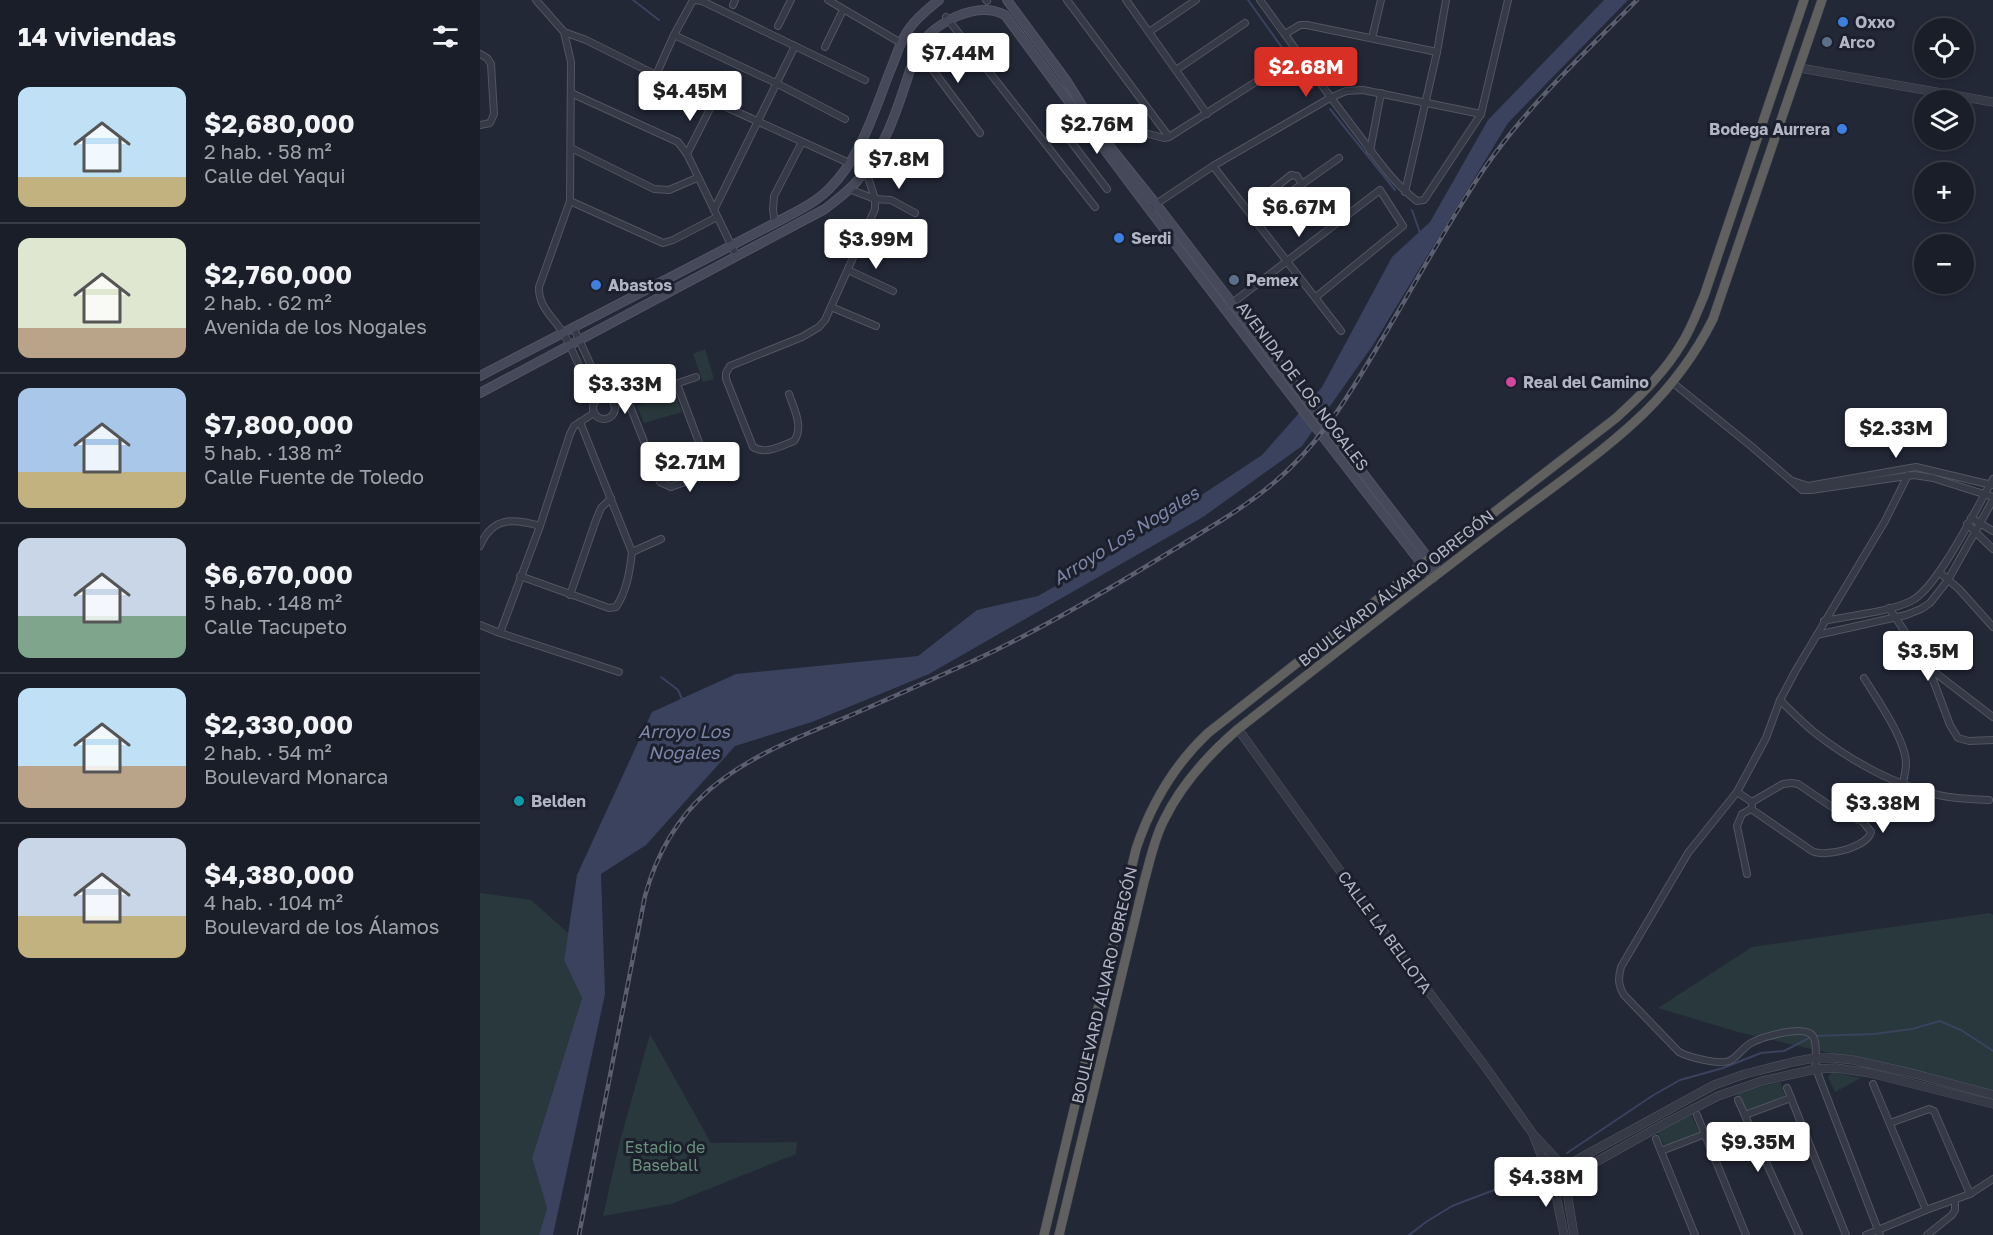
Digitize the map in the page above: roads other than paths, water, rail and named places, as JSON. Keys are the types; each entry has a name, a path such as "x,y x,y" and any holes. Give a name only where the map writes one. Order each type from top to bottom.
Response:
{"highway":[{"name":"BOULEVARD ÁLVARO OBREGÓN","path":"1044,1235 1136,849 1149,813 1168,778 1190,750 1208,733 1426,562 1457,541 1616,418 1656,378 1682,343 1704,296 1804,0"},
{"name":"BOULEVARD ÁLVARO OBREGÓN","path":"1059,1235 1144,882 1163,820 1178,796 1213,753 1238,729 1436,575 1598,454 1651,407 1673,383 1695,352 1713,319 1822,0"}],"main road":[{"path":"480,376 775,224 821,196 849,164 870,123 901,43 909,29 939,0"},
{"name":"AVENIDA DE LOS NOGALES","path":"1007,0 1066,80 1099,133 1152,207 1436,575"},
{"name":"AVENIDA DE LOS NOGALES","path":"480,393 825,209 866,171 886,133 917,49 931,30 946,17 974,2 987,1 1005,15 1081,120 1231,303 1303,404"}],"street":[{"path":"536,0 564,32 571,62 570,201 539,287 541,304 563,334 596,401"},
{"path":"656,75 674,35 694,0 702,1 865,80"},
{"path":"778,26 792,0"},
{"path":"828,0 901,43"},
{"path":"1067,0 1169,137"},
{"path":"1126,0 1207,114"},
{"path":"1149,32 1196,0"},
{"path":"1260,0 1370,151 1406,192 1417,201 1425,200 1481,114 1508,0"},
{"path":"1372,38 1381,0"},
{"path":"1406,192 1446,0"},
{"path":"825,47 843,10"},
{"path":"946,17 1095,207"},
{"path":"1176,70 1245,23"},
{"path":"1285,34 1303,25 1437,52"},
{"path":"564,32 586,40 656,75 849,164"},
{"path":"674,35 776,83 845,119"},
{"path":"714,210 795,46"},
{"path":"917,49 980,133"},
{"path":"480,54 491,64 494,114 490,123 480,125"},
{"path":"1099,133 1145,133 1164,138 1169,137 1284,64"},
{"path":"1800,68 1993,102"},
{"path":"1152,207 1213,166 1330,98 1353,90 1381,93 1481,114"},
{"path":"571,93 678,142 687,154 737,257"},
{"path":"1370,151 1381,93"},
{"path":"687,154 714,101"},
{"path":"1081,120 1066,135 1107,189"},
{"path":"775,224 774,196 802,142"},
{"path":"571,148 654,189 669,190 697,178"},
{"path":"1254,218 1339,158"},
{"path":"1213,166 1341,331"},
{"path":"789,394 799,428 797,438 766,451 757,450 753,447 726,379 726,373 730,366 811,333 825,320 875,209 875,199 866,171"},
{"path":"1276,203 1271,192 1282,182 1293,174 1298,176 1302,184"},
{"path":"849,189 875,199 891,200 915,213"},
{"path":"1231,303 1380,190 1403,226 1316,297"},
{"path":"570,201 663,243 717,217"},
{"path":"864,235 908,254"},
{"path":"848,270 893,291"},
{"path":"831,307 876,326"},
{"path":"574,329 606,398"},
{"path":"614,405 696,378"},
{"path":"1673,383 1805,491 1908,475 1923,475 1984,494 1993,499 1948,580 1930,603 1922,609 1894,618 1817,635"},
{"path":"628,401 660,482 671,487 701,476 706,467 706,461 677,384"},
{"path":"600,398 606,398 614,405 612,415 608,418 598,417 594,413 593,405 600,398"},
{"path":"500,633 540,526 570,434 574,426 594,413"},
{"path":"520,576 609,608 616,607 620,602 630,572 632,552 580,422"},
{"path":"1790,480 1808,486 1916,468 1992,483 1939,572 1927,590 1918,598 1902,605 1824,621"},
{"path":"1879,1233 1816,1069 1813,1036 1806,1031 1797,1030 1752,1042 1729,1061 1686,1056 1679,1052 1624,995 1618,977 1621,967 1688,853 1737,792 1766,738 1780,700 1824,621 1885,521 1908,475"},
{"path":"570,595 601,508 611,498"},
{"path":"480,546 486,534 502,523 520,520 540,526"},
{"path":"1969,521 1993,531"},
{"path":"1969,521 1976,532 1993,549"},
{"path":"632,552 661,539"},
{"path":"1939,572 1993,627"},
{"path":"1889,608 1929,668 1950,725 1958,738 1970,741 1993,740"},
{"path":"480,625 619,672"},
{"path":"1929,668 1993,717"},
{"path":"1864,678 1886,713 1903,747 1906,764 1903,783"},
{"path":"1780,700 1814,732 1847,756 1913,788 1960,799 1989,800"},
{"name":"CALLE LA BELLOTA","path":"1238,729 1403,958 1517,1109 1533,1134 1552,1154 1562,1169"},
{"path":"1737,792 1752,805 1812,851 1821,854 1862,844 1870,838 1871,832 1863,822 1832,807 1798,784 1783,784 1752,805 1742,814 1737,826 1747,874"},
{"path":"1549,1175 1688,1099 1728,1080 1766,1068 1814,1058 1834,1058 1867,1063 1993,1095"},
{"path":"1867,1063 1870,1073"},
{"path":"1553,1186 1652,1131 1695,1112 1733,1090 1816,1069 1836,1068 1870,1073 1993,1104"},
{"path":"1728,1080 1733,1090"},
{"path":"1941,1090 1943,1081"},
{"path":"1873,1084 1926,1210"},
{"path":"1787,1088 1846,1235"},
{"path":"1746,1115 1791,1098"},
{"path":"1688,1099 1705,1134 1746,1235"},
{"path":"1738,1100 1799,1235"},
{"path":"1890,1123 1929,1109 1934,1111 1970,1194"},
{"path":"1647,1122 1652,1131"},
{"name":"CALLE LA BELLOTA","path":"1533,1134 1553,1186 1564,1235"},
{"path":"1661,1151 1705,1134"},
{"path":"1656,1139 1695,1235"},
{"path":"1562,1169 1574,1235"},
{"path":"1866,1235 1879,1233 1926,1210 1970,1194 1993,1179"},
{"path":"1927,1235 1952,1215 1955,1210 1955,1200"}],"water":[{"name":"Arroyo Los Nogales","path":"1604,0 1628,0 1508,123 1373,345 1302,446 1203,517 929,674 812,722 735,746 646,845 601,874 605,994 553,1235 539,1235 547,1208 532,1158 582,998 564,960 577,875 652,712 736,674 918,656 977,610 1038,596 1114,553 1262,455 1322,387 1392,257 1430,222 1488,120"}],"waterway":[{"path":"633,0 659,20"},
{"path":"1248,0 1313,88"},
{"path":"1330,109 1395,190"},
{"path":"1412,210 1420,233"},
{"path":"661,677 678,690 683,701"},
{"path":"1567,1153 1680,1080 1723,1068 1761,1053 1784,1051 1813,1036 1874,1034 1912,1029 1940,1021 1961,1030 1993,1051"},
{"path":"1409,1235 1452,1206 1536,1174"}],"railway":[{"path":"579,1235 645,896 655,866 669,838 687,813 709,790 758,757 1007,645 1101,593 1222,520 1273,484 1302,456 1339,409 1457,211 1501,146 1557,81 1637,0"}],"place":[{"name":"Oxxo","path":"1843,22"},
{"name":"Arco","path":"1827,42"},
{"name":"Bodega Aurrera","path":"1842,129"},
{"name":"Serdi","path":"1119,238"},
{"name":"Pemex","path":"1234,280"},
{"name":"Abastos","path":"596,285"},
{"name":"Real del Camino","path":"1511,382"},
{"name":"Belden","path":"519,801"}],"park label":[{"name":"Estadio de Baseball","path":"665,1156"}]}
